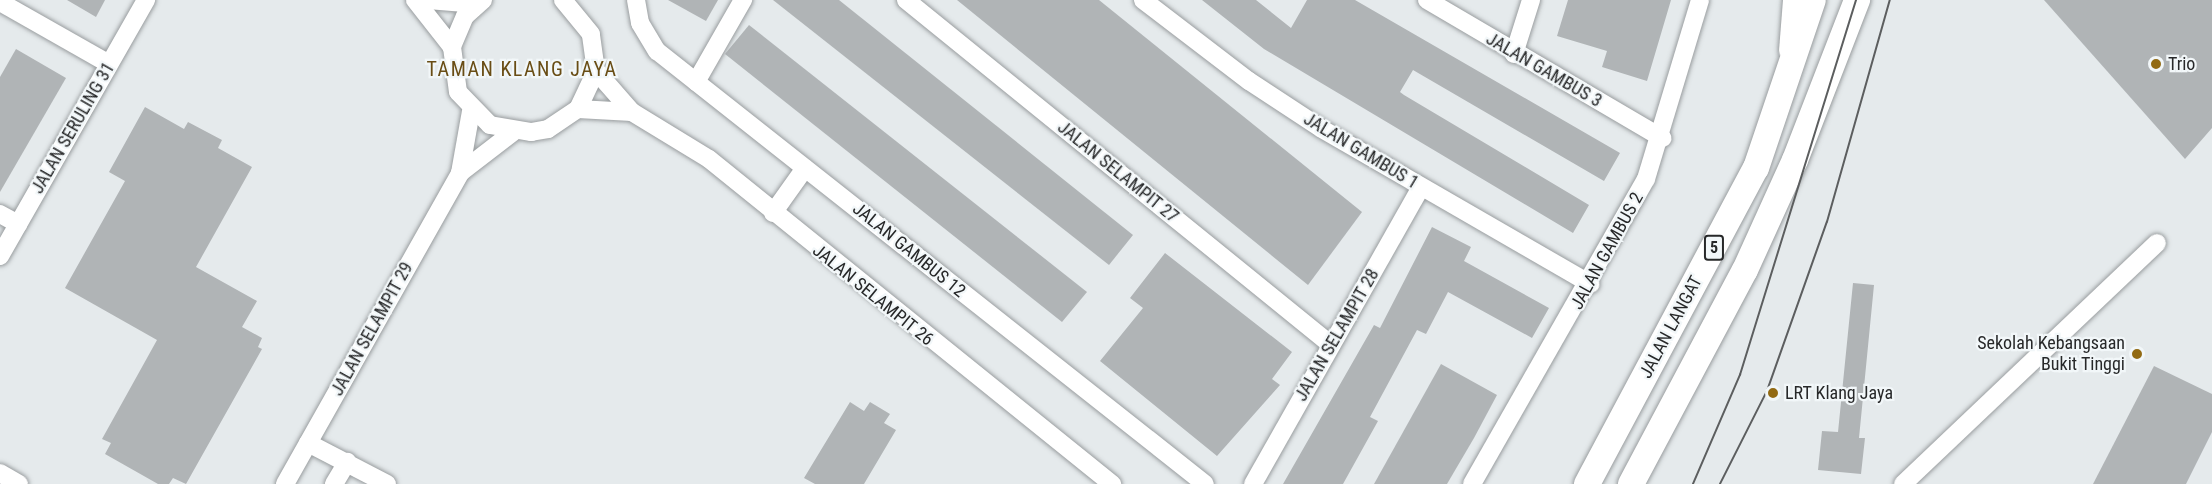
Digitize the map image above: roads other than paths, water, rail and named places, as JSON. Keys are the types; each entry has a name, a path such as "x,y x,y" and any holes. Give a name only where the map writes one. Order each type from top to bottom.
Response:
{"highway":[{"name":"JALAN LANGAT","path":"1587,484 1756,168 1785,89 1813,0"},
{"name":"5","path":"1631,484 1745,270 1795,160 1857,0"}],"street":[{"name":"JALAN SERULING 31","path":"0,256 146,0"},
{"path":"415,0 452,47 458,92 471,111 513,132 548,129 578,109 596,71 596,52 583,9 564,0"},
{"path":"428,0 480,2 452,47"},
{"name":"JALAN GAMBUS 12","path":"636,0 640,23 657,51 1205,484"},
{"path":"696,82 743,0"},
{"name":"JALAN SELAMPIT 27","path":"906,0 1330,344"},
{"name":"JALAN GAMBUS 1","path":"1143,0 1249,81 1421,187 1591,284"},
{"name":"JALAN GAMBUS 3","path":"1427,0 1514,54 1662,138"},
{"path":"1514,54 1531,0"},
{"name":"JALAN GAMBUS 2","path":"1472,484 1591,284 1662,138 1700,0"},
{"path":"1785,89 1792,0"},
{"path":"0,2 109,64"},
{"name":"JALAN SELAMPIT 26","path":"596,71 632,112 709,159 773,213 1112,484"},
{"name":"JALAN SELAMPIT 26","path":"578,109 632,112"},
{"name":"JALAN SELAMPIT 29","path":"285,484 460,173 471,111"},
{"name":"JALAN SELAMPIT 29","path":"460,173 513,132"},
{"path":"773,213 805,168"},
{"name":"JALAN SELAMPIT 28","path":"1253,484 1330,344 1421,187"},
{"path":"0,214 18,224"},
{"path":"1903,484 2157,243"},
{"path":"308,442 387,484"},
{"path":"334,484 346,462"},
{"path":"0,473 19,484"}],"tram line":[{"path":"1693,484 1740,375 1856,0"},
{"path":"1720,484 1767,391 1827,222 1890,0"}],"place":[{"name":"Trio","path":"2156,64"},
{"name":"Sekolah Kebangsaan Bukit Tinggi","path":"2137,354"},
{"name":"LRT Klang Jaya","path":"1773,393"}],"district":[{"name":"TAMAN KLANG JAYA","path":"522,69"}]}
